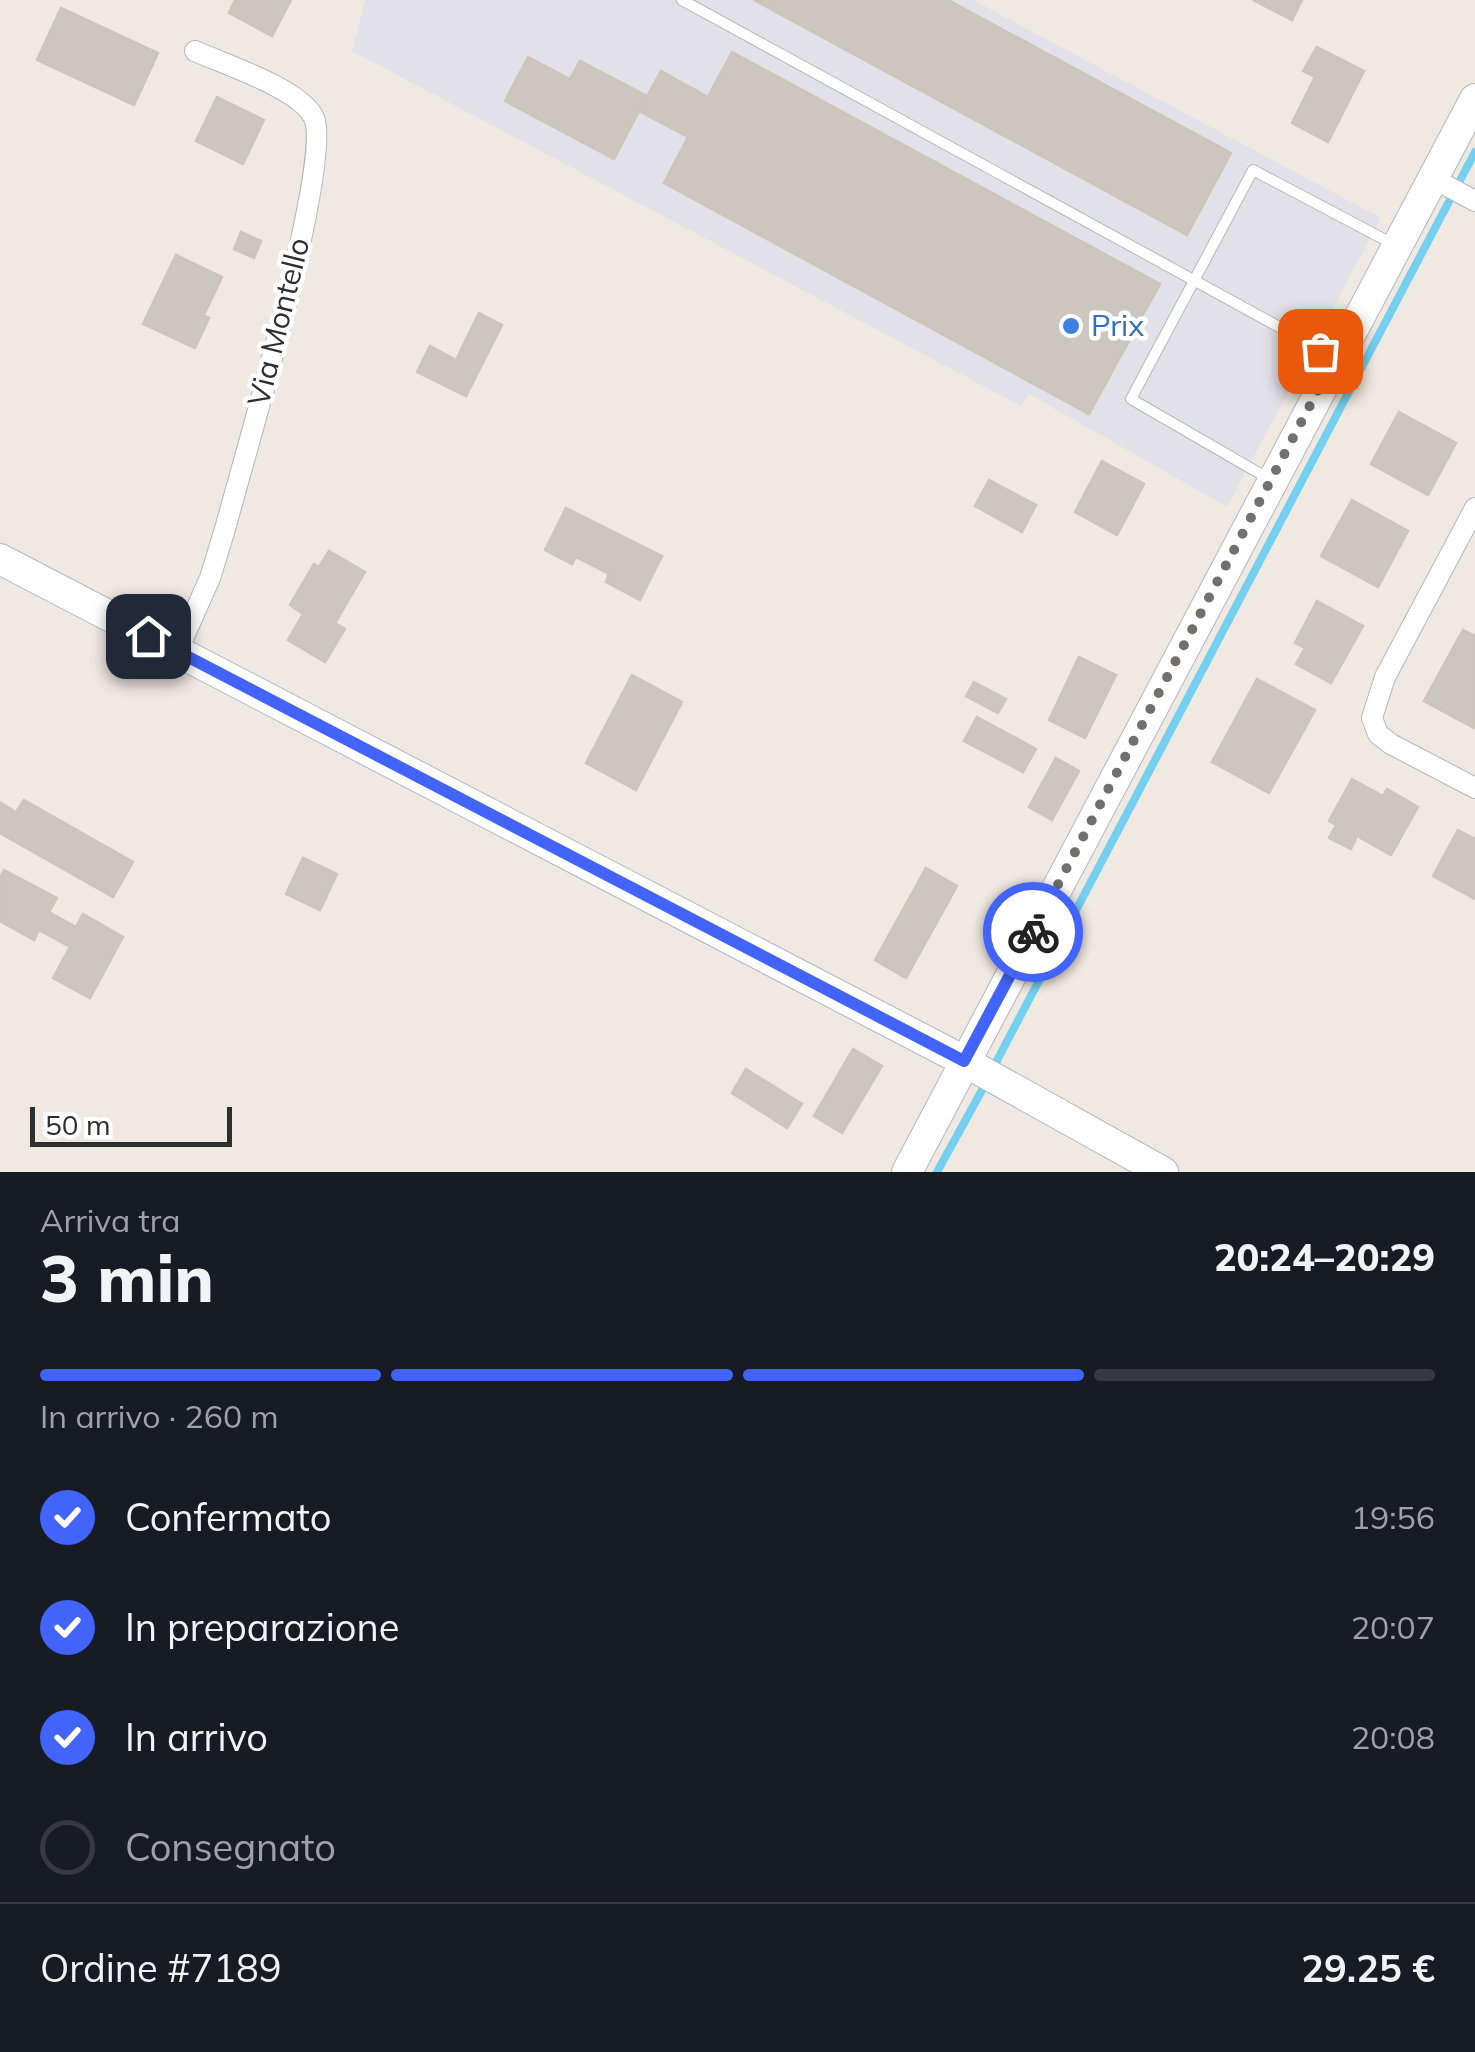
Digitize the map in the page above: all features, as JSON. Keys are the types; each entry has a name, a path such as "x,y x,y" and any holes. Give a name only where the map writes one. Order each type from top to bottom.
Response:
{"street":[{"name":"Via Montello","path":"177,652 210,578 225,529 303,228 316,155 315,120 299,100 195,50"},
{"path":"907,1172 983,1072 1335,358 1396,246 1440,182 1475,99"},
{"path":"1440,182 1472,199"},
{"path":"1475,508 1385,677 1372,718 1378,734 1392,744 1475,788"},
{"path":"0,560 983,1072 1163,1172"}],"lane":[{"path":"682,0 1335,358"},
{"path":"1273,482 1131,399 1253,170 1396,246"}],"shaded area":[{"path":"365,0 973,0 1381,218 1227,507 1029,394 1021,406 352,51"}],"building":[{"path":"235,0 291,0 272,36 229,13"},
{"path":"754,0 948,0 1231,153 1187,235"},
{"path":"1253,0 1302,0 1292,20"},
{"path":"61,8 158,53 134,105 37,60"},
{"path":"1317,47 1364,71 1328,142 1292,123 1315,77 1303,71"},
{"path":"732,52 1160,284 1089,414 664,183 688,137 639,111 661,71 708,97"},
{"path":"528,57 570,79 580,61 647,96 614,159 505,101"},
{"path":"217,97 264,120 243,164 196,141"},
{"path":"241,232 261,241 254,258 234,249"},
{"path":"176,255 222,277 204,315 209,318 195,348 143,324"},
{"path":"479,313 502,325 466,396 417,372 430,346 456,360"},
{"path":"1399,412 1456,443 1428,495 1371,464"},
{"path":"1102,461 1144,484 1117,535 1075,512"},
{"path":"989,480 1036,505 1022,532 975,506"},
{"path":"1352,500 1408,531 1378,587 1321,556"},
{"path":"566,508 662,556 640,600 606,582 609,574 576,557 572,564 545,550"},
{"path":"329,551 365,572 335,623 345,629 325,662 288,640 303,614 290,605 314,564 319,567"},
{"path":"1317,601 1363,626 1331,683 1296,664 1305,648 1295,643"},
{"path":"1463,630 1475,636 1474,728 1424,701"},
{"path":"1079,657 1116,675 1085,738 1049,720"},
{"path":"632,675 682,702 636,790 586,763"},
{"path":"1257,679 1315,710 1269,793 1212,762"},
{"path":"974,682 1006,699 998,713 966,696"},
{"path":"977,717 1036,749 1023,772 964,741"},
{"path":"1056,758 1079,771 1052,820 1029,807"},
{"path":"1352,779 1383,796 1387,789 1418,807 1391,855 1357,836 1351,849 1329,838 1336,825 1329,821"},
{"path":"24,800 133,862 113,897 0,833 1,803 16,812"},
{"path":"1458,830 1475,839 1475,899 1433,876"},
{"path":"303,858 337,874 320,910 286,894"},
{"path":"926,868 957,886 906,978 875,960"},
{"path":"4,870 57,898 49,912 76,927 83,914 123,937 90,998 53,978 70,947 39,930 34,940 0,921 0,878"},
{"path":"853,1049 882,1066 842,1133 814,1116"},
{"path":"746,1069 802,1104 787,1128 732,1093"}],"waterway":[{"path":"993,1068 1475,152"},
{"path":"937,1172 987,1081"}],"way so far":[{"path":"1033,932 1335,358 1320,351"}],"place":[{"name":"Prix","path":"1071,326"}],"route":[{"path":"148,636 964,1061 1033,932"}]}
